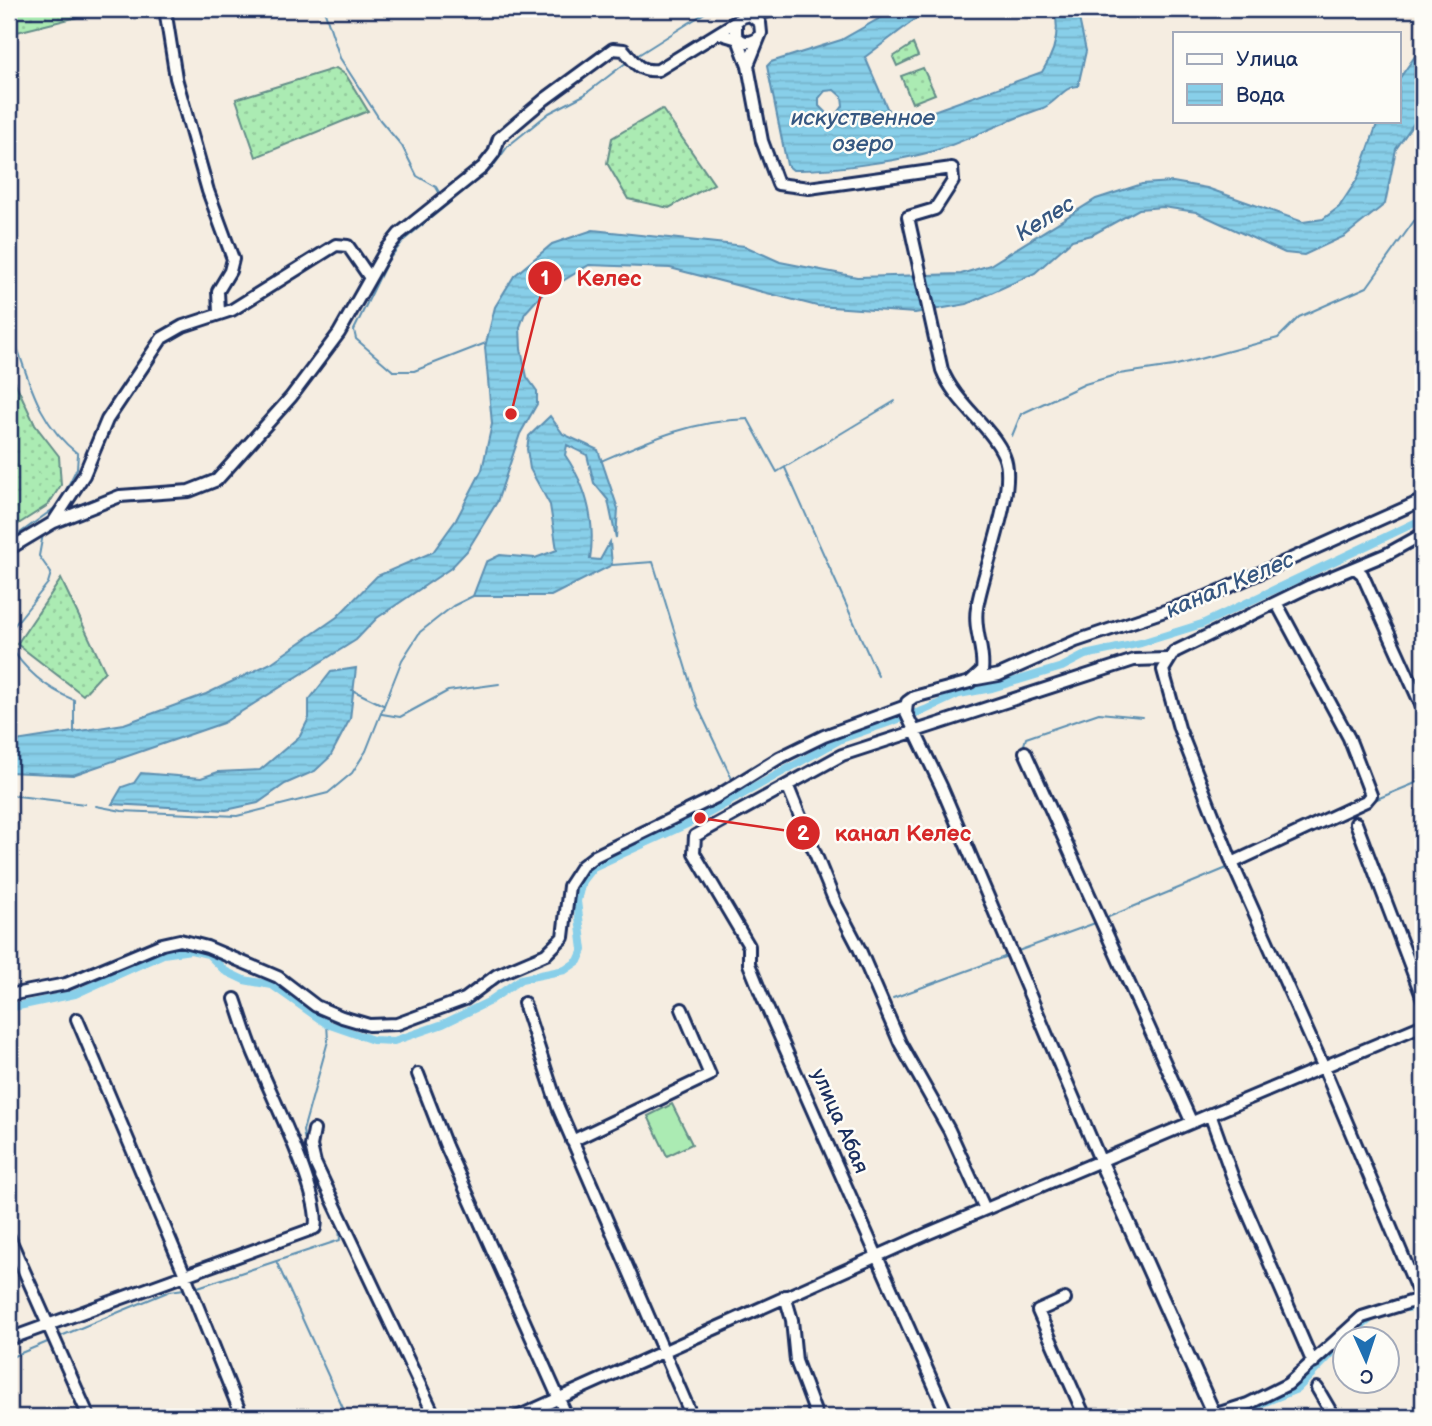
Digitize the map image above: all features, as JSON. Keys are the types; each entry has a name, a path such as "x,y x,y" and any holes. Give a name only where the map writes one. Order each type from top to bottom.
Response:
{"main road":[{"path":"1100,1160 1212,1417"}],"street":[{"path":"165,9 176,78 208,191 233,259 230,271 218,291 219,313"},
{"path":"9,548 54,522 120,496 189,491 217,480 291,397 339,333 398,234 483,167 494,153 499,138 545,99 613,49 624,50 637,67 646,71 658,69 721,34 742,17 774,11"},
{"path":"748,66 760,35 774,11"},
{"path":"750,15 760,23 760,35"},
{"path":"736,23 734,31 748,66 762,141 778,184 809,188 952,168 953,181 935,209 908,217 932,331 947,381 1001,450 1006,463 1000,520 976,611 983,668 977,679"},
{"path":"721,34 747,43 760,35"},
{"path":"54,522 84,475 107,420 162,338 232,310 336,245 348,246 370,278"},
{"path":"9,995 66,984 180,940 207,947 278,977 316,1006 342,1017 369,1025 397,1024 465,999 497,975 546,954 563,937 569,886 582,866 594,856 716,797 779,758 824,736 906,709 921,693 999,675 1076,641 1219,592 1423,500"},
{"path":"1212,1417 1281,1388 1313,1363 1362,1317 1422,1299 1323,1066 1233,866 1179,728 1163,674 1167,659 1174,652 1346,570 1356,569 1423,534"},
{"path":"1356,569 1362,574 1423,709"},
{"path":"1233,866 1366,801 1371,794 1349,738 1277,604"},
{"path":"985,1209 949,1130 900,1043 859,948 835,902 788,787 821,765 912,728 1134,660 1167,659"},
{"path":"906,709 912,728 942,786 1100,1160"},
{"path":"1025,752 1192,1121"},
{"name":"улица Абая","path":"788,787 695,836 692,846 750,946 748,960 753,975 948,1417"},
{"path":"1356,823 1423,999"},
{"path":"9,1339 48,1322 315,1228 314,1209 296,1150 257,1060 235,999"},
{"path":"524,1003 546,1074 572,1141 692,1417"},
{"path":"572,1141 710,1075 682,1009"},
{"path":"77,1019 242,1417"},
{"path":"517,1417 877,1255 1423,1024"},
{"path":"418,1074 457,1170 567,1417"},
{"path":"1210,1114 1250,1220 1313,1363"},
{"path":"314,1130 311,1146 328,1192 435,1417"},
{"path":"296,1150 311,1146"},
{"path":"9,1237 89,1417"},
{"path":"785,1296 792,1320 796,1361 817,1417"},
{"path":"1065,1299 1038,1311 1085,1417"},
{"path":"1317,1388 1334,1417"}],"green space":[{"path":"9,9 110,9 9,34"},
{"path":"913,44 918,56 897,66 893,57"},
{"path":"336,68 346,75 368,111 256,157 236,99"},
{"path":"923,68 935,94 912,103 901,76"},
{"path":"662,109 714,184 669,208 628,199 607,163 612,138"},
{"path":"15,382 35,425 59,456 61,485 48,505 9,530 9,383"},
{"path":"61,579 105,671 83,695 17,644"},
{"path":"672,1104 692,1144 667,1156 648,1116"}],"water":[{"name":"искуственное озеро","path":"896,9 929,9 865,57 890,115 900,123 1042,72 1056,42 1054,9 1077,9 1086,51 1078,86 1068,89 1043,108 956,143 911,157 827,169 793,170 787,165 767,66 771,62 841,40","holes":["834,90 842,97 843,106 837,114 827,114 819,106 819,98 825,91"]},
{"name":"Келес","path":"1423,45 1423,110 1396,149 1385,204 1345,236 1304,255 1285,253 1196,212 1163,207 1139,209 1092,235 1072,240 1035,273 967,304 915,313 817,306 670,268 589,265 543,293 525,313 520,327 521,349 527,377 537,391 537,404 520,434 497,502 467,551 451,568 377,618 356,640 223,723 73,775 9,772 9,742 124,724 206,694 271,663 337,617 377,576 433,552 456,520 482,470 492,424 485,347 495,307 514,276 552,244 593,230 745,246 780,262 857,277 961,274 990,265 1096,199 1142,184 1173,182 1207,188 1303,222 1323,219 1339,207 1358,178 1378,122 1400,122 1400,78"},
{"path":"550,416 563,434 598,450 618,509 616,538 608,500 594,483 587,455 567,445 565,455 579,479 588,505 592,531 590,559 600,560 610,542 612,565 551,596 473,596 486,562 500,555 535,558 557,550 550,505 530,469 527,449 529,436"},
{"path":"356,668 350,719 330,757 315,771 285,784 258,803 226,810 112,804 122,787 134,783 141,773 201,778 218,772 260,770 300,736 309,718 309,700 331,672"}],"waterway":[{"path":"324,9 340,58 380,120 402,146 417,176 436,187 440,194"},
{"path":"635,57 711,9"},
{"path":"486,343 414,371 393,371 356,339 354,330 387,262 404,240 492,168 508,146 549,113 584,95 627,62"},
{"path":"1012,436 1021,414 1085,384 1119,374 1173,366 1278,338 1299,317 1367,287 1414,221 1423,218"},
{"path":"9,325 42,411 63,441 78,454 77,468 57,508"},
{"path":"601,461 690,427 748,419 777,472 895,401"},
{"path":"785,468 878,676"},
{"path":"9,541 56,507"},
{"name":"канал Келес","path":"9,1008 75,994 163,954 191,950 208,954 225,971 244,980 272,985 327,1024 373,1040 394,1041 443,1024 488,1002 521,979 565,970 578,961 583,950 577,901 582,881 593,867 700,818 841,739 925,710 959,694 992,688 1062,667 1085,655 1141,643 1202,624 1423,519"},
{"path":"9,632 48,583 51,573 39,556 43,534"},
{"path":"612,565 653,562 697,705 731,777"},
{"path":"96,806 122,811 237,816 328,793 352,773 366,751 402,660 420,632 453,606 473,596"},
{"path":"9,644 21,662 37,677 74,700 74,733"},
{"path":"382,714 400,717 448,691 499,684"},
{"path":"352,690 383,705"},
{"path":"1023,748 1026,738 1099,713 1142,717"},
{"path":"1372,801 1423,780"},
{"path":"9,795 85,804"},
{"path":"1106,918 1227,868"},
{"path":"1018,951 1098,922"},
{"path":"893,998 1010,955"},
{"path":"305,1141 303,1131 328,1041 327,1024"},
{"path":"198,1287 340,1240 339,1227"},
{"path":"277,1263 347,1417"},
{"path":"61,1336 170,1291 184,1289"},
{"path":"1407,1308 1423,1304"},
{"path":"1364,1324 1374,1316"},
{"path":"9,1358 50,1341"},
{"path":"1228,1417 1297,1389 1330,1355"}],"place":[{"name":"Келес","path":"511,414"},
{"name":"канал Келес","path":"700,818"}]}
